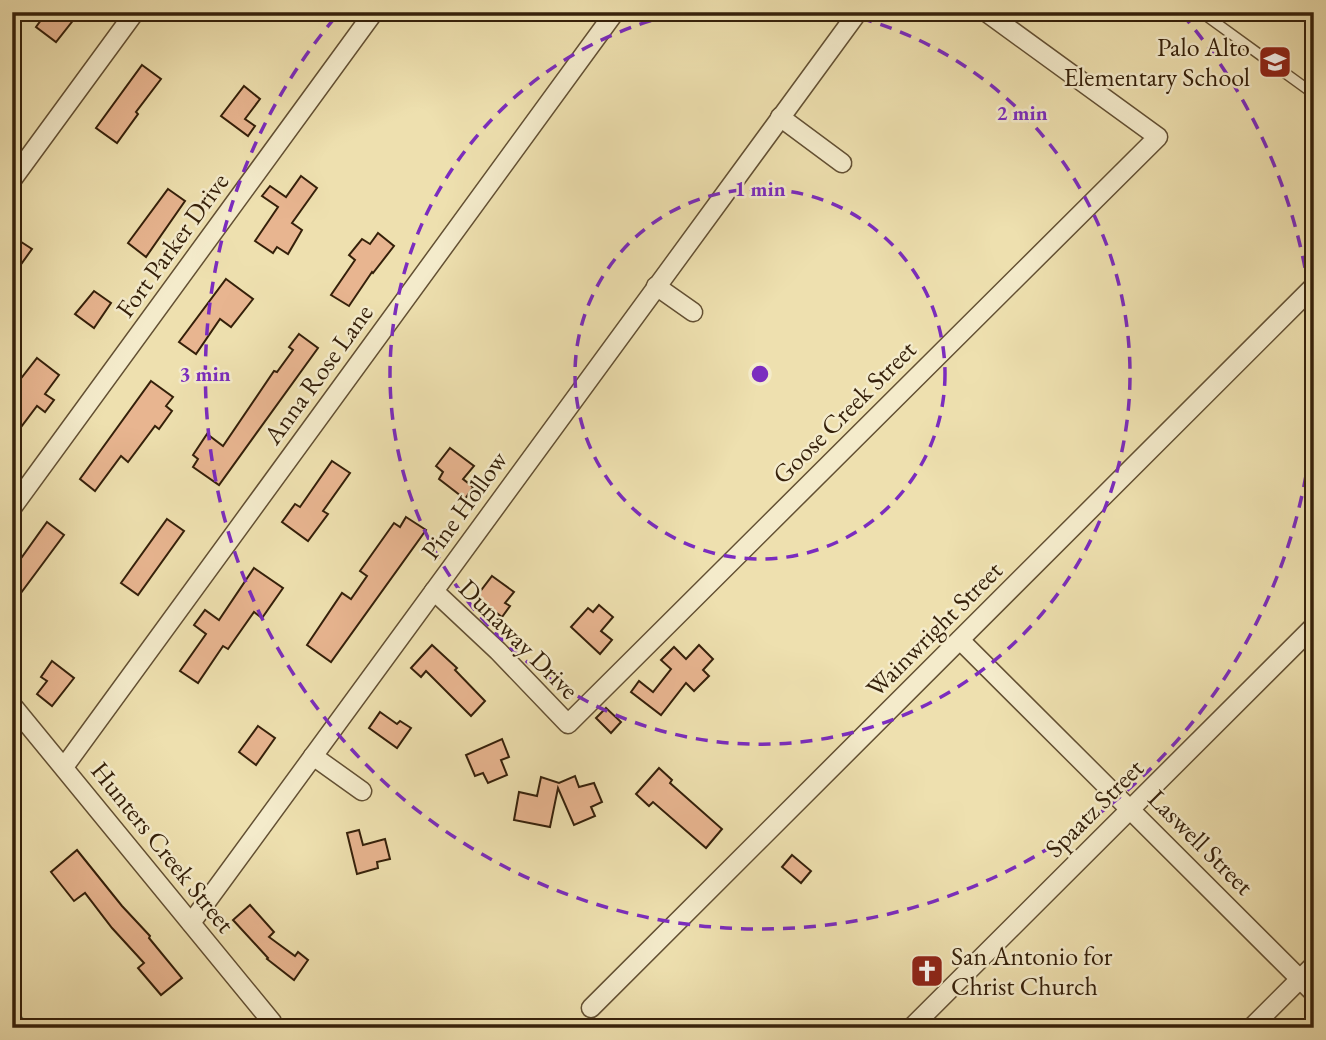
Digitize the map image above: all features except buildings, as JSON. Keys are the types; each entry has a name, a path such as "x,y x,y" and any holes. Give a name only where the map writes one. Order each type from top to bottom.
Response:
{"street":[{"path":"12,180 135,12"},
{"name":"Fort Parker Drive","path":"12,508 374,12"},
{"name":"Anna Rose Lane","path":"64,767 615,12"},
{"name":"Pine Hollow","path":"191,923 858,12"},
{"name":"Goose Creek Street","path":"568,724 1158,137 986,12"},
{"path":"780,117 842,163"},
{"path":"656,286 693,312"},
{"name":"Wainwright Street","path":"590,1008 1314,286"},
{"name":"Dunaway Drive","path":"433,591 498,651 568,724"},
{"name":"Spaatz Street","path":"911,1028 1314,626"},
{"name":"Laswell Street","path":"960,639 1314,993"},
{"name":"Hunters Creek Street","path":"12,705 272,1022"},
{"path":"313,756 362,791"},
{"path":"1251,1028 1314,965"}],"lane":[{"path":"1201,12 1314,94"}],"waterway":[{"path":"12,1008 29,1028"}],"place":[{"name":"Palo Alto Elementary School","path":"1275,62"},
{"name":"San Antonio for Christ Church","path":"927,971"}]}
